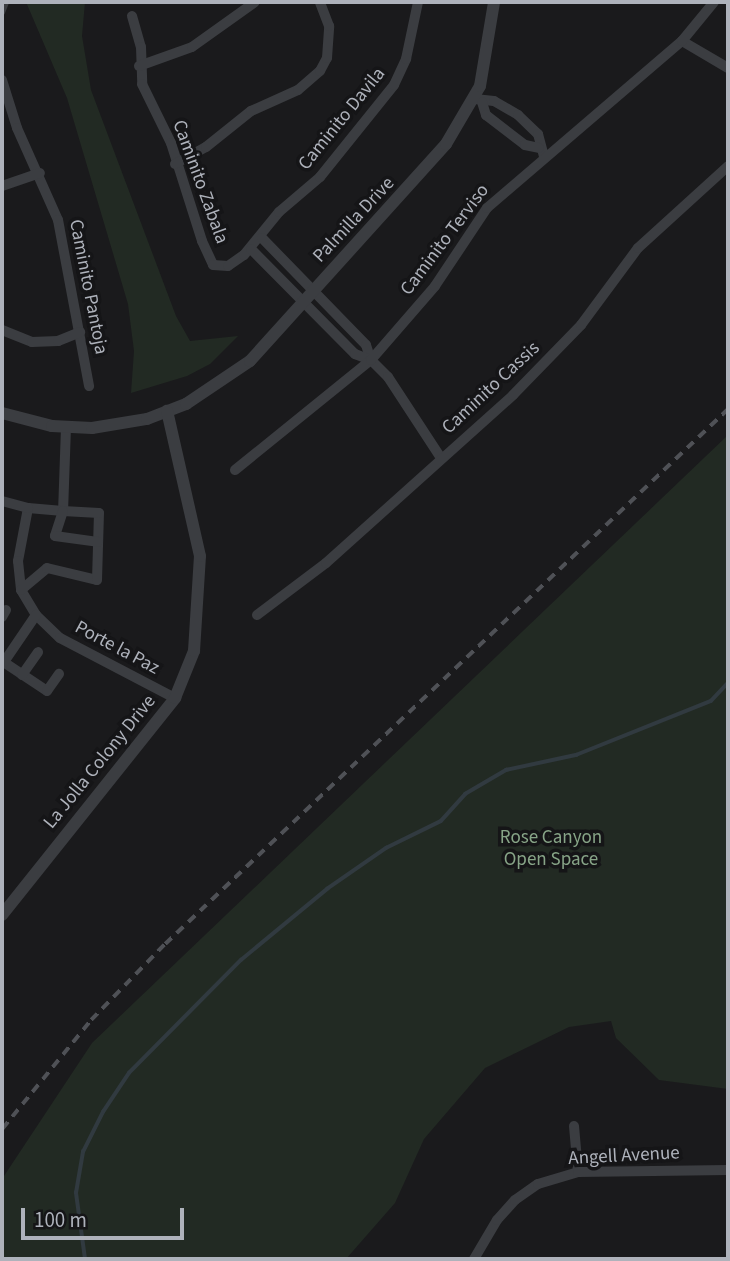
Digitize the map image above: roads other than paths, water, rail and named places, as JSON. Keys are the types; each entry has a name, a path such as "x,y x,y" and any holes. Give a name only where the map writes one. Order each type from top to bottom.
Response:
{"street":[{"path":"139,66 192,47 255,2"},
{"path":"175,164 206,147 251,111 298,90 320,71 327,58 329,26 320,2"},
{"name":"Caminito Davila","path":"228,266 251,249 262,238 279,212 320,177 402,73 418,2"},
{"name":"Palmilla Drive","path":"2,413 66,427 92,428 167,411 225,381 250,361 423,172 479,100 491,38 494,2"},
{"name":"Caminito Terviso","path":"235,470 371,360 435,286 487,208 541,152 583,128 682,41 714,2"},
{"name":"Caminito Zabala","path":"132,16 141,47 139,66 142,84 171,143 175,164 213,265 228,266"},
{"path":"682,41 728,68"},
{"name":"Caminito Pantoja","path":"2,80 17,128 40,173 58,220 89,386"},
{"path":"479,100 505,107 538,134 541,152"},
{"path":"479,100 486,115 525,145 541,152"},
{"path":"496,122 505,107"},
{"name":"Caminito Cassis","path":"257,615 326,563 513,395 581,325 638,248 728,166"},
{"path":"2,186 40,173"},
{"path":"262,238 366,345 371,360"},
{"path":"251,249 355,354 371,360 388,377 441,458"},
{"path":"2,330 32,342 58,341 80,332"},
{"name":"La Jolla Colony Drive","path":"2,915 175,698 194,651 201,556 167,411"},
{"path":"66,427 63,511 55,536 98,542"},
{"path":"2,501 28,508 99,513 97,580 47,568 21,590"},
{"path":"21,590 18,561 28,508"},
{"name":"Porte la Paz","path":"21,590 36,615 60,638 175,698"},
{"path":"36,615 3,662 47,691 59,674"},
{"path":"22,675 38,652"},
{"path":"574,1126 578,1172"},
{"name":"Angell Avenue","path":"474,1259 515,1200 538,1184 578,1172 728,1170"}],"lane":[{"path":"2,12 6,2"}],"waterway":[{"path":"85,1259 76,1193 83,1152 103,1112 129,1073 241,960 327,889 386,848 441,821 465,794 506,770 576,755 711,701 728,683"}],"railway":[{"path":"2,1129 91,1020 165,944 728,409"}],"park label":[{"name":"Rose Canyon Open Space","path":"551,849"}]}
